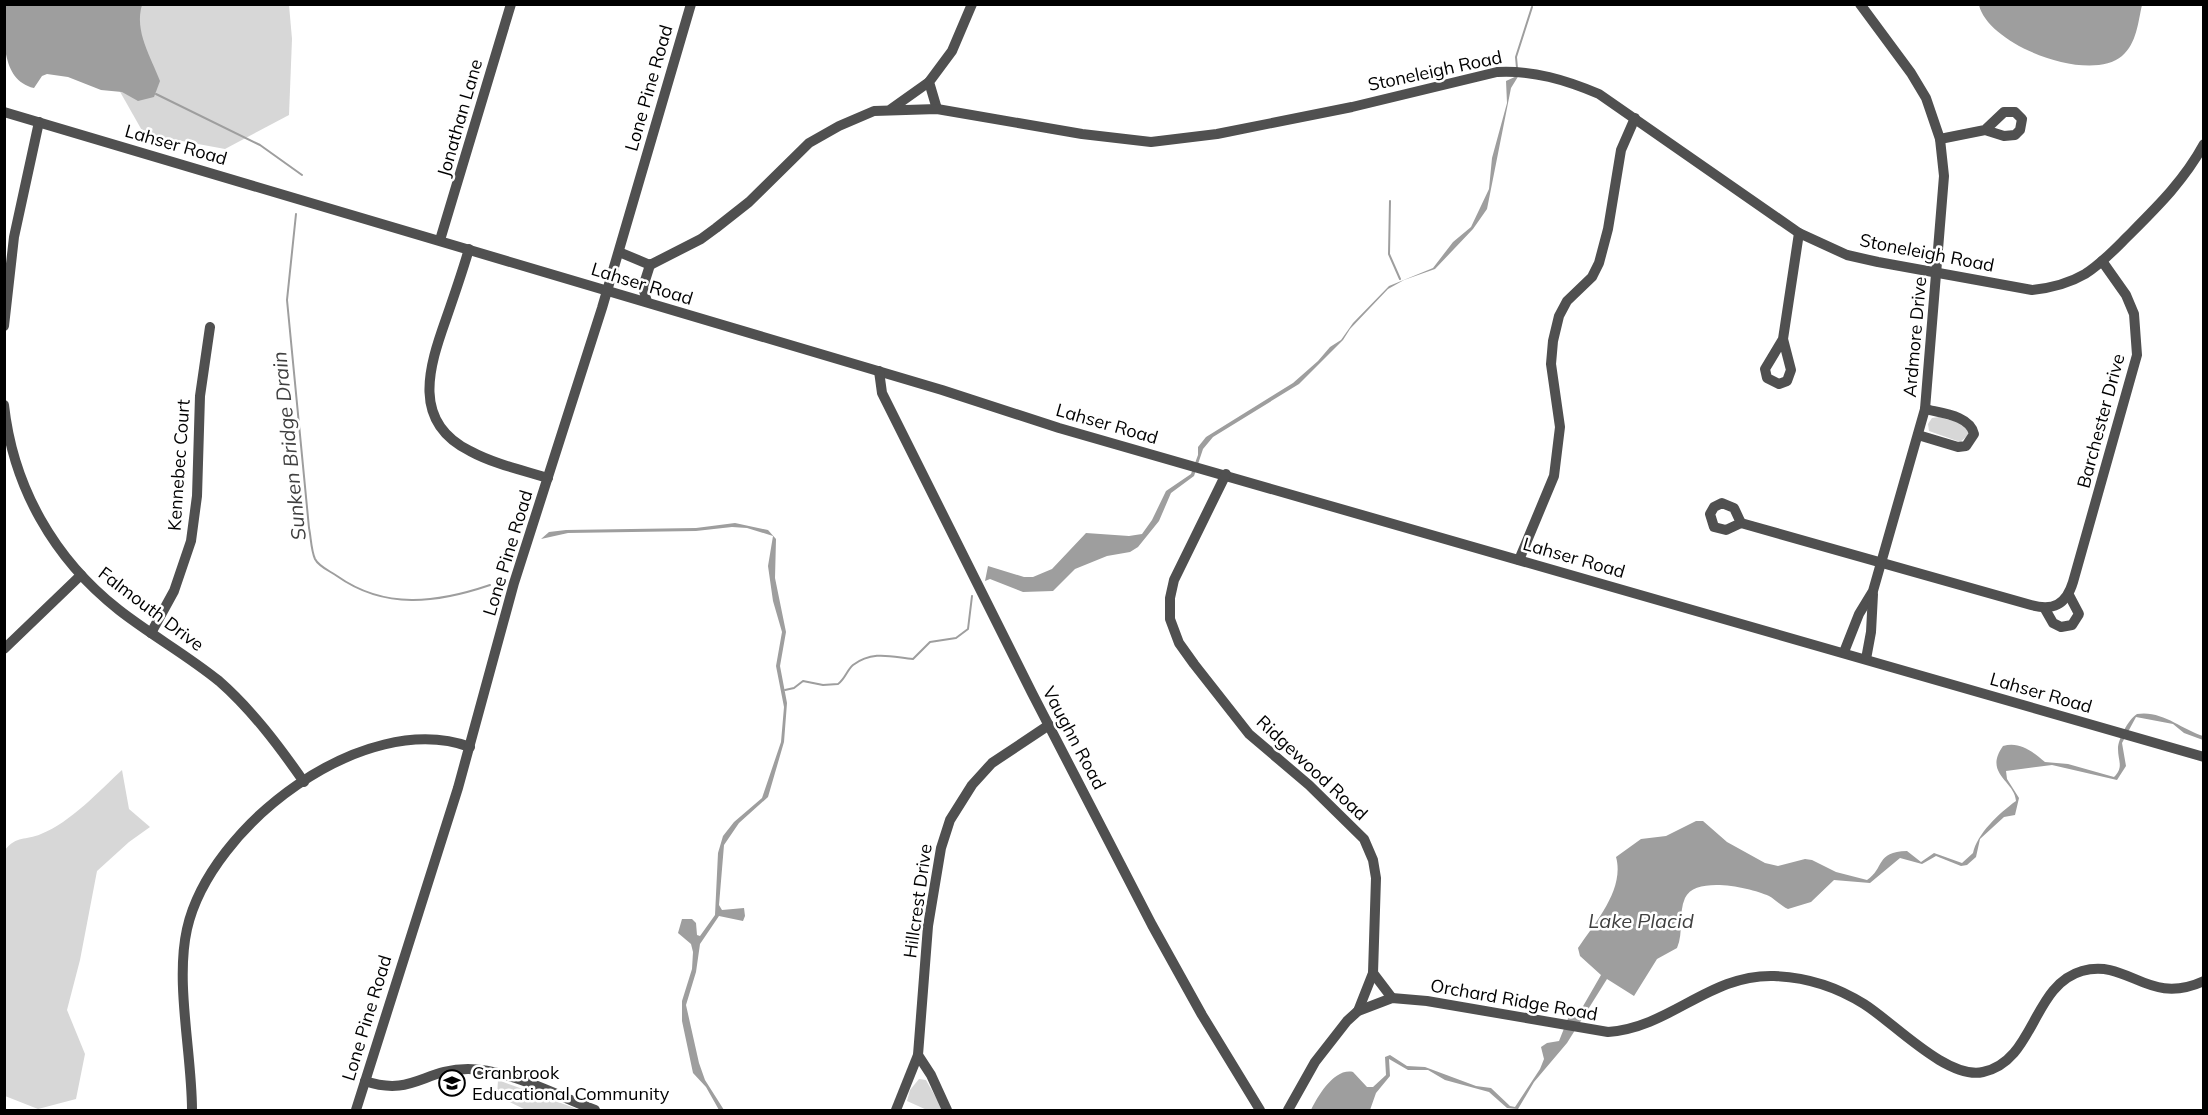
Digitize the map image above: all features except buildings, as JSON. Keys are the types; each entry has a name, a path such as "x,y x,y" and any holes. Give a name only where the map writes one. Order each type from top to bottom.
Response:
{"street":[{"name":"Jonathan Lane","path":"440,240 511,4"},
{"name":"Lone Pine Road","path":"356,1110 470,747 514,583 619,252 691,4"},
{"path":"891,109 929,82 952,51 972,4"},
{"name":"Ardmore Drive","path":"1860,4 1911,73 1932,112 1940,139 1945,192 1924,409 1873,591 1872,632 1866,659"},
{"name":"Stoneleigh Road","path":"650,264 708,234 749,202 809,143 856,118 874,111 891,109 937,109 1082,134 1134,141 1160,141 1217,134 1352,106 1497,72 1519,71 1578,85 1599,94 1799,233 1847,255 2032,290 2072,281 2102,261 2164,201 2187,173 2204,144"},
{"path":"929,82 937,109"},
{"name":"Lahser Road","path":"4,112 879,371 1059,428 1226,474 2204,757"},
{"path":"1519,560 1547,496 1555,466 1560,427 1551,364 1559,316 1567,301 1592,277 1599,263 1608,229 1621,150 1635,118"},
{"path":"4,326 14,237 39,122"},
{"path":"1940,139 1985,130"},
{"path":"1783,339 1799,233"},
{"path":"469,249 431,360 428,382 432,409 444,429 459,445 484,457 548,478"},
{"path":"619,252 650,264 643,287 646,302"},
{"name":"Barchester Drive","path":"1741,523 2045,609 2053,623 2061,627 2072,625 2079,614 2069,595 2137,355 2134,314 2126,295 2102,261"},
{"name":"Kennebec Court","path":"151,633 182,572 192,534 197,496 200,396 210,327"},
{"name":"Vaughn Road","path":"879,371 882,393 1048,725 1186,986 1260,1110"},
{"name":"Falmouth Drive","path":"4,405 8,451 39,519 81,575 117,608 218,681 243,703 304,782"},
{"name":"Ardmore Drive","path":"1918,435 1958,447 1966,446 1972,441 1974,434 1969,423 1924,409"},
{"name":"Ridgewood Road","path":"1226,474 1174,580 1170,598 1172,627 1194,664 1249,734 1309,785 1364,839 1373,860 1376,878 1373,974 1358,1011"},
{"path":"4,649 81,575"},
{"name":"Ardmore Drive","path":"1844,652 1859,614 1873,591"},
{"path":"2045,609 2059,605 2069,595"},
{"name":"Hillcrest Drive","path":"896,1110 918,1055 928,926 941,848 947,828 964,795 981,774 1048,725"},
{"path":"192,1110 183,972 185,939 202,886 226,850 255,820 304,782 344,758 388,742 439,739 470,747"},
{"name":"Orchard Ridge Road","path":"1288,1110 1315,1062 1358,1011 1392,998 1427,1001 1599,1032 1630,1029 1660,1019 1707,992 1735,981 1761,976 1785,977 1818,983 1847,994 1872,1009 1942,1061 1962,1071 1978,1073 1994,1069 2007,1059 2058,985 2079,972 2110,970 2148,986 2165,990 2185,988 2204,981"},
{"path":"1373,974 1392,998"},
{"path":"918,1055 931,1075 947,1110"},
{"path":"365,1081 397,1088 443,1072 475,1069 509,1077 595,1110"},
{"path":"891,1110 903,1110"}],"shaded area":[{"path":"127,5 289,5 292,39 289,115 225,149 144,134 106,67"},
{"path":"1939,417 1964,424 1970,434 1960,442 1929,431 1928,424 1932,418"},
{"path":"122,770 129,809 150,827 129,842 97,871 80,960 67,1010 85,1054 76,1099 38,1109 5,1096 5,850 17,840 41,834 63,822"},
{"path":"919,1079 926,1080 943,1110 927,1110 907,1101 910,1090"},
{"path":"498,1080 580,1110 526,1110 497,1096"}],"water":[{"path":"2142,4 2136,32 2127,51 2107,63 2087,65 2065,63 2020,46 2000,34 1986,20 1979,5"},
{"path":"4,5 142,5 140,24 142,34 160,81 154,97 138,101 122,92 101,90 68,77 47,74 42,76 34,88 23,83 15,76 6,55"},
{"path":"1519,75 1511,88 1487,209 1473,229 1435,269 1404,280 1388,289 1350,329 1343,340 1299,384 1213,437 1203,449 1194,476 1171,493 1159,521 1138,547 1130,552 1107,556 1075,569 1053,591 1023,592 990,579 985,581 988,566 1024,577 1033,577 1052,569 1086,533 1129,536 1142,534 1152,520 1166,491 1191,474 1198,455 1198,447 1206,437 1293,383 1330,347 1341,340 1353,323 1389,286 1433,268 1453,242 1471,227 1489,189 1492,158 1507,103 1506,81"},
{"path":"735,523 768,530 776,539 775,578 786,632 780,666 787,703 784,742 768,797 739,823 724,845 719,905 722,910 744,908 745,916 743,921 719,916 700,944 696,972 686,1005 705,1080 724,1110 719,1110 706,1087 693,1073 682,1021 682,1001 692,969 693,952 691,944 678,933 682,919 692,919 696,923 697,935 700,936 715,915 718,853 723,836 734,822 762,798 781,742 784,707 776,666 782,632 773,601 768,566 773,536 747,528 732,527 696,531 568,533 541,539 549,532 566,530 696,528"},
{"name":"Lake Placid","path":"2137,714 2163,717 2203,736 2203,740 2184,733 2173,724 2136,717 2122,743 2126,766 2117,780 2052,765 2006,771 2007,779 2019,798 2015,815 2004,817 1980,839 1976,857 1967,865 1961,866 1936,856 1922,864 1900,858 1870,883 1834,880 1811,902 1788,909 1769,896 1737,887 1712,885 1691,891 1683,904 1677,948 1657,959 1634,996 1607,979 1567,1043 1534,1082 1518,1109 1507,1108 1489,1092 1445,1080 1428,1070 1408,1070 1389,1059 1390,1076 1376,1093 1370,1110 1311,1110 1328,1084 1339,1074 1353,1072 1367,1087 1373,1087 1386,1075 1385,1057 1390,1055 1407,1066 1425,1067 1476,1086 1491,1088 1510,1106 1515,1107 1540,1069 1544,1059 1541,1047 1547,1043 1559,1041 1569,1016 1582,1008 1601,975 1580,956 1578,948 1607,905 1616,881 1618,869 1616,857 1641,839 1666,836 1696,821 1703,821 1727,842 1765,863 1778,866 1805,859 1812,860 1836,872 1867,880 1885,857 1897,852 1907,851 1921,862 1934,853 1962,863 1973,853 1979,839 1990,824 2016,801 1996,764 2003,746 2021,746 2045,762 2068,764 2114,777 2120,767 2118,749 2120,740 2127,725"}],"waterway":[{"path":"1517,68 1516,57 1532,7"},
{"name":"Sunken Bridge Drain","path":"156,94 260,145 302,175"},
{"path":"1390,201 1389,254 1400,279"},
{"name":"Sunken Bridge Drain","path":"296,214 287,300 309,528 315,559 322,567 355,587 393,599 431,599 490,585"},
{"path":"785,690 794,688 803,681 823,685 838,684 849,669 860,660 875,656 913,659 930,642 956,638 968,629 972,596"}],"place":[{"name":"Cranbrook Educational Community","path":"452,1083"}]}
